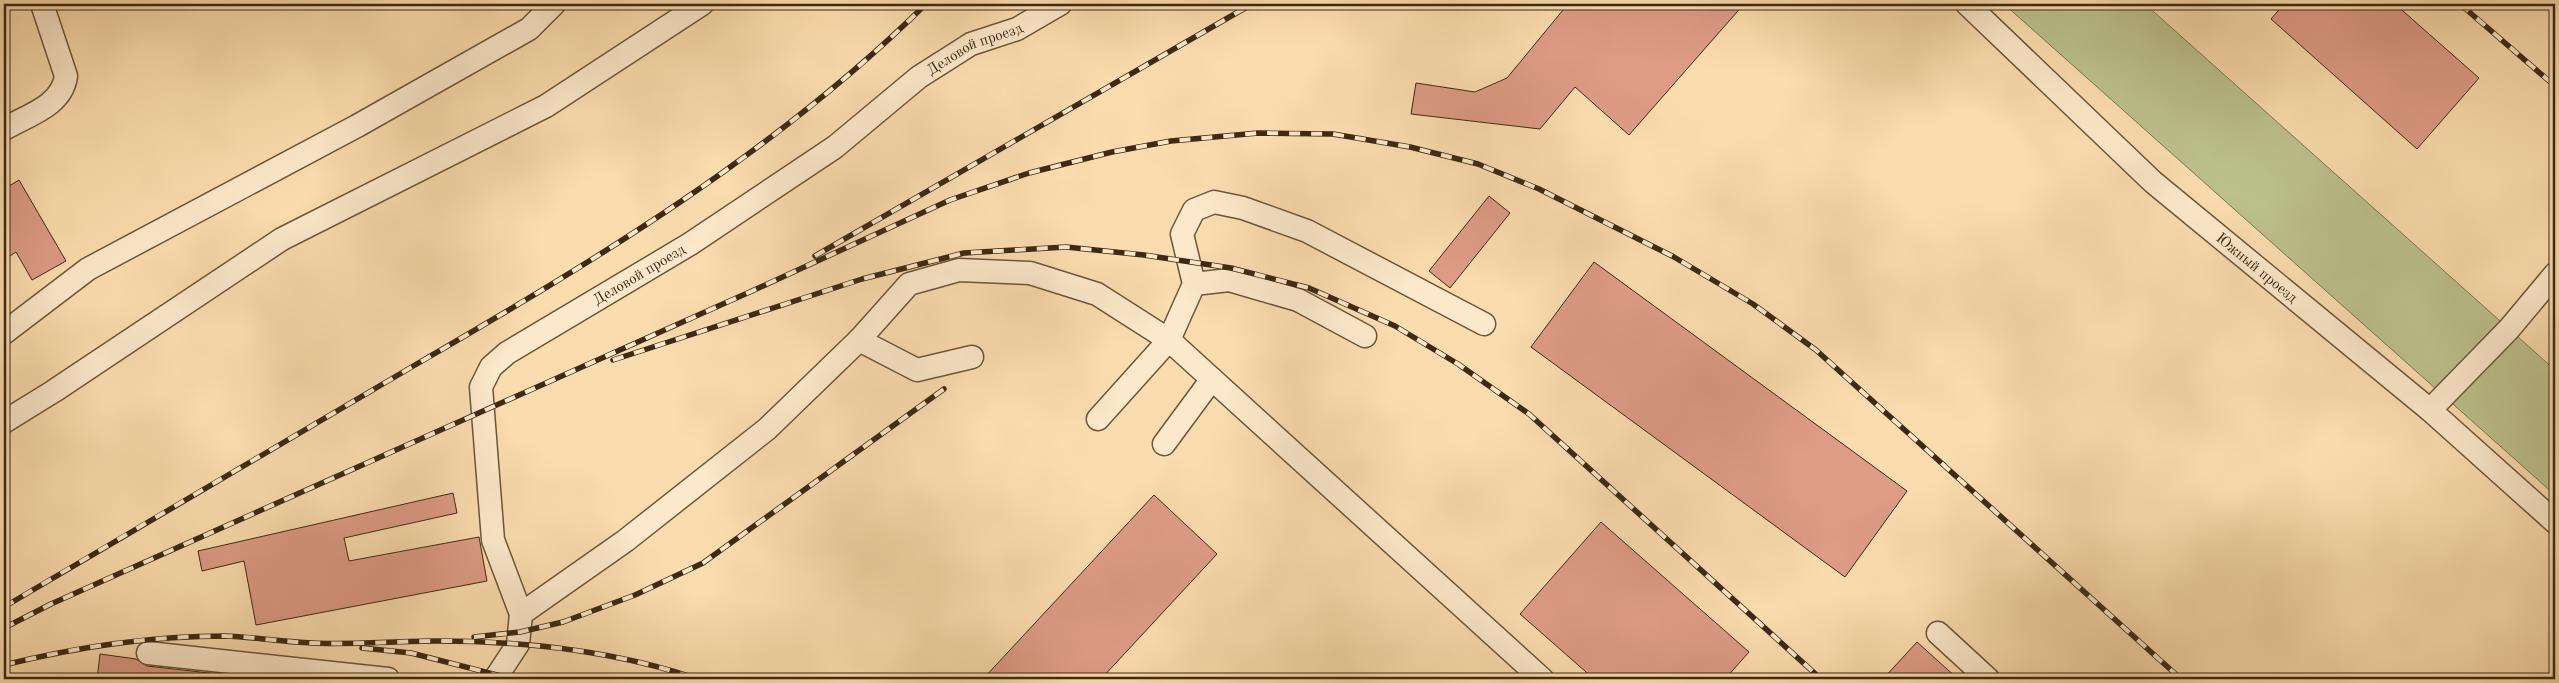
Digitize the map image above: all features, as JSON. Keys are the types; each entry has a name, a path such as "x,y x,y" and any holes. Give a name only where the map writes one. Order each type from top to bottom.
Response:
{"street":[{"path":"4,129 54,101 65,86 66,76 42,4"},
{"path":"4,333 88,269 357,126 529,29 554,4"},
{"path":"4,422 54,391 282,239 546,106 702,4"},
{"name":"Деловой проезд","path":"495,679 518,644 522,614 493,540 481,387 491,367 508,353 690,244 835,147 919,77 971,44 1017,29 1060,4"},
{"name":"Южный проезд","path":"1968,4 2153,182 2430,410 2555,522"},
{"path":"1098,419 1169,340 1194,284 1182,234 1194,210 1214,202 1243,208 1307,231 1484,324"},
{"path":"522,614 625,541 760,435 859,340 909,284 958,270 1030,273 1097,294 1169,340 1542,679"},
{"path":"2430,410 2509,329 2555,274"},
{"path":"1194,284 1229,280 1298,300 1365,336"},
{"path":"859,340 917,370 972,357"},
{"path":"1164,444 1212,379"},
{"path":"1938,633 1988,679"},
{"path":"148,654 388,679"}],"green space":[{"path":"2004,4 2145,4 2555,370 2555,495"}],"building":[{"path":"1568,4 1744,4 1629,135 1575,87 1540,129 1411,114 1416,83 1475,92 1507,78"},
{"path":"2284,4 2395,4 2479,78 2417,149 2271,19"},
{"path":"19,180 66,261 32,280 16,252 4,260 4,189"},
{"path":"1489,196 1510,213 1450,288 1429,271"},
{"path":"1594,262 1907,491 1845,577 1531,347"},
{"path":"453,493 457,513 344,538 349,561 479,537 487,581 256,625 244,561 202,571 198,551"},
{"path":"1154,495 1217,554 1101,679 983,679"},
{"path":"1601,522 1749,652 1725,679 1594,679 1520,614"},
{"path":"1917,642 1958,679 1883,679"},
{"path":"100,654 136,659 147,666 218,674 218,679 97,679"}],"railway":[{"path":"4,607 617,244 746,156 808,108 868,58 926,4"},
{"path":"815,256 1252,4"},
{"path":"2460,4 2555,86"},
{"path":"4,628 51,604 752,291 950,200 1029,173 1112,152 1171,141 1258,133 1333,134 1410,147 1478,164 1539,189 1674,257 1753,304 1816,350 2181,679"},
{"path":"613,360 862,279 964,253 1066,247 1144,255 1231,268 1309,288 1395,326 1458,364 1529,414 1821,679"},
{"path":"474,637 520,632 563,622 635,595 703,563 944,389"},
{"path":"4,665 86,648 141,640 225,636 327,643 437,641 503,643 569,649 635,661 698,679"},
{"path":"362,648 411,653 513,679"}]}
